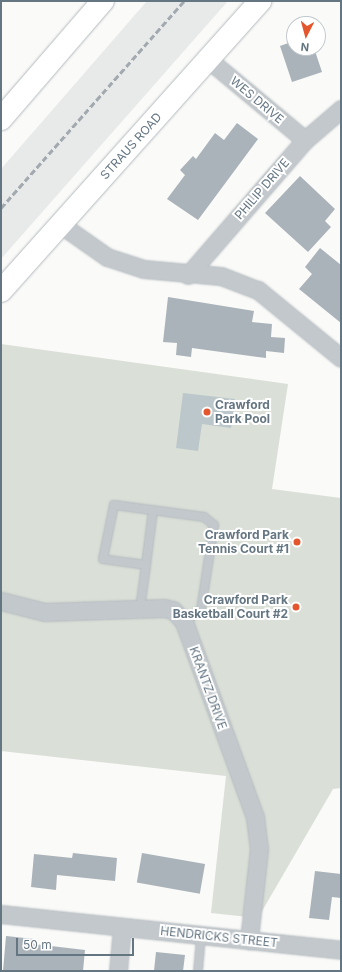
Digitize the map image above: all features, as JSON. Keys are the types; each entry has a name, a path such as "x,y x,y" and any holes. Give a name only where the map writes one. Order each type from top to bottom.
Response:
{"street":[{"path":"1,119 103,1"},
{"name":"STRAUS ROAD","path":"1,291 209,60 260,1"},
{"name":"WES DRIVE","path":"209,60 305,140"},
{"name":"PHILIP DRIVE","path":"188,275 305,140 341,109"},
{"path":"60,224 107,257 144,270 188,275 221,276 258,290 341,358"},
{"path":"1,601 45,612 140,609 173,610 184,622"},
{"name":"KRANTZ DRIVE","path":"184,622 256,817 259,849 249,940"},
{"name":"HENDRICKS STREET","path":"1,914 341,950"},
{"path":"118,971 122,926"}],"lane":[{"path":"146,565 103,559 109,518 114,505 204,517 214,525 201,610 184,622"},
{"path":"140,609 153,510"},
{"path":"198,971 201,934"}],"shaded area":[{"path":"147,1 228,1 1,259 1,169"},
{"path":"1,344 288,384 272,489 341,498 341,788 333,789 258,918 211,913 226,776 1,751"},
{"name":"Crawford Park Pool","path":"183,393 235,399 231,428 202,424 198,451 176,448"}],"building":[{"path":"286,44 286,56 317,56 322,72 292,82 280,46"},
{"path":"237,123 258,139 198,220 167,199 185,175 180,170 193,156 196,159 215,133 224,140"},
{"path":"300,176 335,209 325,221 331,227 308,252 265,213"},
{"path":"320,248 341,265 341,323 299,289 312,274 305,267"},
{"path":"168,297 254,311 252,322 272,324 271,337 285,338 284,353 266,351 266,358 192,348 191,357 176,355 177,343 163,342"},
{"path":"73,853 117,858 115,881 57,875 56,890 31,887 34,854 72,858"},
{"path":"142,853 205,864 200,894 137,883"},
{"path":"315,871 341,874 341,898 332,897 329,920 309,918"},
{"path":"6,936 34,939 34,944 85,950 83,971 3,971"},
{"path":"156,952 185,955 183,971 154,971"}],"railway":[{"path":"1,208 184,1"}],"place":[{"name":"Crawford Park Pool","path":"207,412"},
{"name":"Crawford Park Tennis Court #1","path":"297,542"},
{"name":"Crawford Park Basketball Court #2","path":"296,607"}]}
